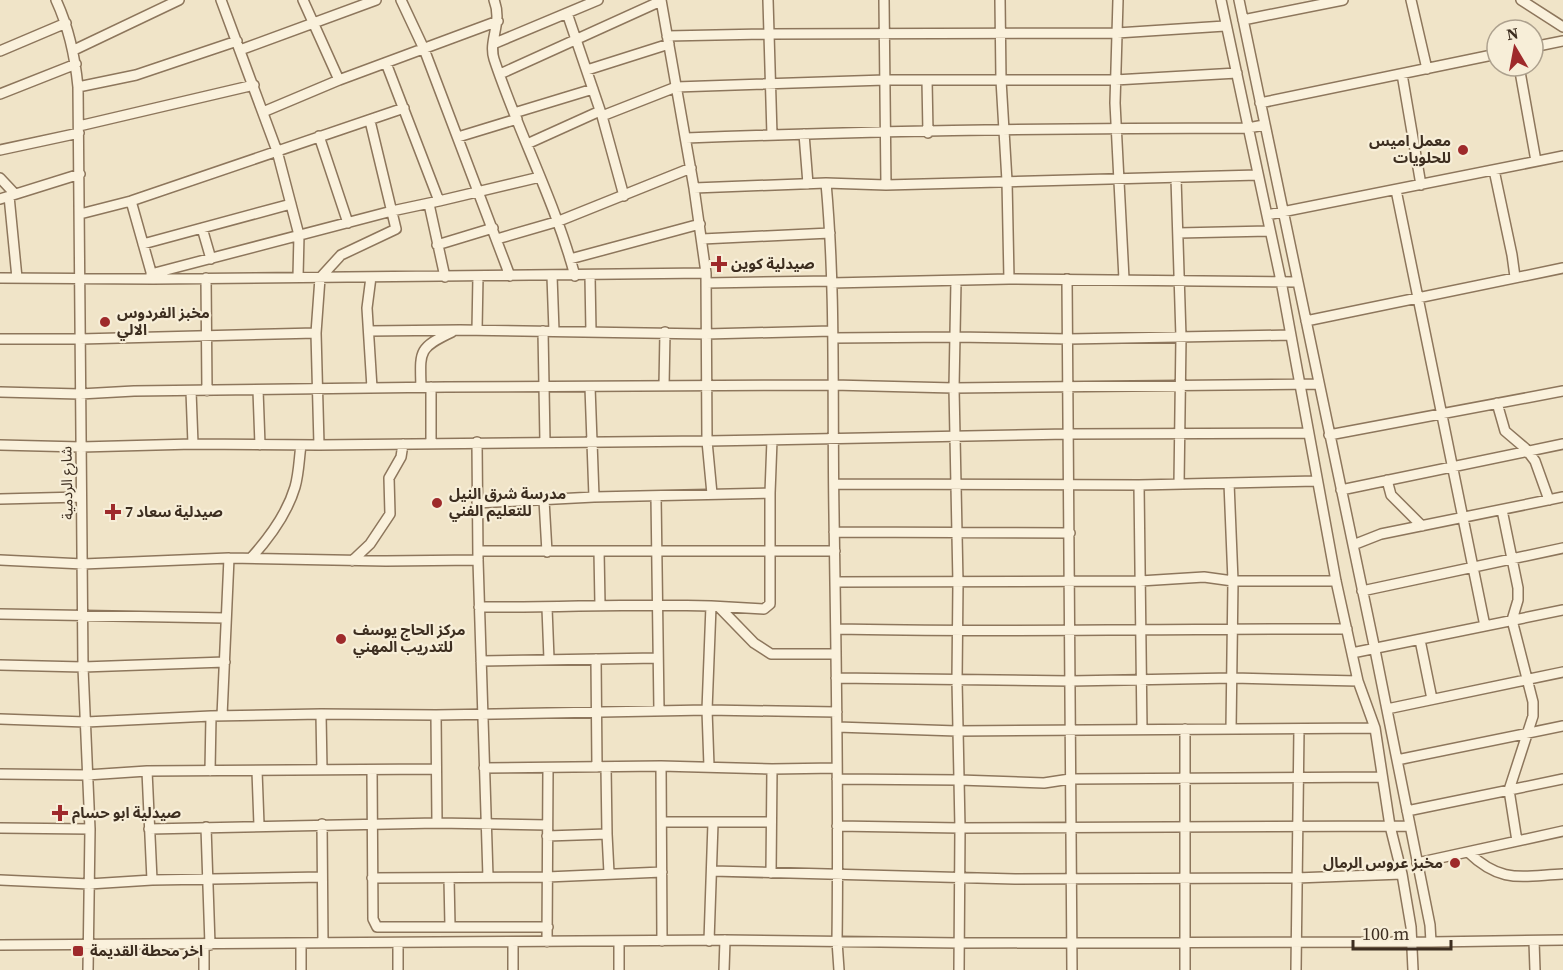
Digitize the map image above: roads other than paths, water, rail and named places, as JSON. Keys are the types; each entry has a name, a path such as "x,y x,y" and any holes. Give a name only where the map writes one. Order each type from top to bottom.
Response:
{"street":[{"path":"74,50 179,0"},
{"path":"221,0 277,152 298,235 298,277"},
{"path":"303,0 339,80"},
{"path":"78,87 135,75 239,46 314,24 376,0"},
{"path":"401,0 424,49 510,276"},
{"path":"494,0 498,21 493,56 559,222 575,276"},
{"path":"493,44 598,0"},
{"path":"768,0 772,135"},
{"path":"884,0 886,185"},
{"path":"1000,0 1009,279"},
{"path":"1118,0 1115,80 1124,279"},
{"path":"1221,0 1281,281 1336,581 1358,681 1375,728 1390,826 1402,874 1412,943 1413,970"},
{"path":"1239,0 1375,650 1430,926 1431,942"},
{"path":"1243,20 1343,0"},
{"path":"1411,0 1427,69"},
{"path":"1521,0 1563,27"},
{"name":"شارع الردمية","path":"58,1 74,50 78,87 83,667 90,828 88,970"},
{"path":"500,75 661,1 702,239 706,278 707,441 712,494"},
{"path":"567,13 601,113 624,196"},
{"path":"263,112 339,80 498,21"},
{"path":"0,51 66,23"},
{"path":"587,70 668,40 769,34 1117,33 1225,26"},
{"path":"1545,45 1563,41"},
{"path":"1260,104 1485,57"},
{"path":"386,63 440,201"},
{"path":"0,94 76,64"},
{"path":"527,144 601,113 676,87 885,80 1115,80 1237,73"},
{"path":"1402,74 1421,185"},
{"path":"1521,78 1536,161"},
{"path":"927,80 928,133"},
{"path":"0,150 254,85"},
{"path":"458,137 593,89"},
{"path":"80,214 130,201 404,108"},
{"path":"319,445 316,333 320,278 341,255 395,232 396,228 370,121"},
{"path":"686,138 1117,128 1248,128 1264,125"},
{"path":"804,134 808,184"},
{"path":"319,136 348,223"},
{"path":"1267,215 1559,157 1563,165"},
{"path":"497,240 559,222 691,168"},
{"path":"1494,170 1515,278"},
{"path":"8,196 80,174"},
{"path":"694,188 826,183 886,185 1258,176"},
{"path":"152,277 298,235 540,177"},
{"path":"0,178 8,196 17,278"},
{"path":"1176,178 1181,337 1179,484"},
{"path":"826,183 830,233 834,438 839,970"},
{"path":"1396,190 1485,626"},
{"path":"130,201 152,277"},
{"path":"143,244 291,204"},
{"path":"429,204 445,277"},
{"path":"570,259 700,224"},
{"path":"202,228 211,259"},
{"path":"437,245 493,228"},
{"path":"1178,233 1269,231"},
{"path":"702,239 830,233"},
{"path":"1306,321 1563,268"},
{"path":"477,330 478,276"},
{"path":"552,276 554,332"},
{"path":"0,278 590,276 831,282 1124,279 1298,282"},
{"path":"590,276 591,332"},
{"path":"370,277 368,308 372,388"},
{"path":"206,278 207,391"},
{"path":"1067,279 1072,970"},
{"path":"956,281 954,388 958,583 959,970"},
{"path":"421,387 421,356 424,349 431,342 456,330"},
{"path":"369,331 665,332 1068,339 1291,335"},
{"path":"543,331 545,442"},
{"path":"664,386 665,332"},
{"path":"0,339 316,333"},
{"path":"0,392 80,394 319,388 707,385 954,388 1318,384"},
{"path":"431,387 431,443"},
{"path":"590,387 594,497"},
{"path":"258,390 260,445"},
{"path":"1329,435 1563,391"},
{"path":"192,392 193,444"},
{"path":"1497,403 1505,431 1528,452 1539,471 1549,500"},
{"path":"0,446 707,441 1068,434 1308,434"},
{"path":"479,607 547,608 658,604 768,608 771,604 772,440"},
{"path":"477,442 479,607 488,877"},
{"path":"352,561 374,541 390,514 389,478 401,457 403,444"},
{"path":"1341,490 1563,444"},
{"path":"251,558 269,538 287,507 296,483 301,445"},
{"path":"1387,480 1391,495 1422,526"},
{"path":"834,484 1139,485 1317,481"},
{"path":"1229,483 1233,581 1231,729"},
{"path":"1139,485 1142,729"},
{"path":"477,502 770,493"},
{"path":"656,496 659,710"},
{"path":"0,499 81,497"},
{"path":"1353,545 1381,534 1563,497"},
{"path":"544,500 547,552"},
{"path":"1502,510 1514,559 1518,588 1518,600 1512,620 1533,702 1533,716 1509,790 1517,841"},
{"path":"834,532 1070,533"},
{"path":"1362,591 1563,548"},
{"path":"0,560 83,564 229,558 352,561 598,551 835,551"},
{"path":"598,551 600,605"},
{"path":"222,716 229,558"},
{"path":"835,582 958,583 1204,578 1233,581 1336,581"},
{"path":"715,607 754,643 771,654 836,654"},
{"path":"709,766 707,710 715,607"},
{"path":"547,608 549,659"},
{"path":"1352,653 1563,610"},
{"path":"0,614 225,618"},
{"path":"836,629 958,632 1233,628 1347,629"},
{"path":"1420,640 1432,699"},
{"path":"481,661 658,658"},
{"path":"596,660 597,713 609,873"},
{"path":"0,665 83,667 225,663"},
{"path":"1387,709 1563,672"},
{"path":"836,678 1070,681 1233,678 1358,681"},
{"path":"0,719 86,722 321,714 483,715 659,710 837,712"},
{"path":"321,714 322,770"},
{"path":"436,715 436,823"},
{"path":"210,771 211,716"},
{"path":"1397,760 1563,726"},
{"path":"837,727 957,731 1375,728"},
{"path":"1185,729 1185,970"},
{"path":"1296,970 1299,729"},
{"path":"484,768 661,766 837,768"},
{"path":"661,766 662,941"},
{"path":"0,774 87,775 147,771 436,769"},
{"path":"547,942 548,769"},
{"path":"771,873 772,769"},
{"path":"372,770 373,919 377,927 548,927"},
{"path":"147,771 152,880"},
{"path":"257,771 259,825"},
{"path":"837,778 1044,783 1070,779 1382,777"},
{"path":"1407,811 1563,779"},
{"path":"662,822 771,822"},
{"path":"709,941 713,823"},
{"path":"149,829 322,824 547,825"},
{"path":"322,824 323,943"},
{"path":"837,826 1186,828 1410,826"},
{"path":"204,970 209,879 206,827"},
{"path":"0,828 90,828"},
{"path":"1417,863 1563,831"},
{"path":"547,836 607,834"},
{"path":"1468,852 1480,863 1500,874 1510,876 1563,874"},
{"path":"712,871 960,878 1296,878 1402,874"},
{"path":"372,878 547,877 662,872"},
{"path":"0,880 89,884 152,880 322,877"},
{"path":"449,878 450,926"},
{"path":"724,970 725,940"},
{"path":"0,945 725,940 959,943 1296,941 1412,943 1563,940"},
{"path":"1534,941 1535,970"},
{"path":"513,942 513,970"},
{"path":"619,942 619,970"},
{"path":"398,943 398,970"},
{"path":"301,944 301,970"}],"place":[{"name":"معمل اميس للحلويات","path":"1463,150"},
{"name":"صيدلية كوين","path":"719,264"},
{"name":"مخبز الفردوس الالي","path":"105,322"},
{"name":"مدرسة شرق النيل للتعليم الفني","path":"437,503"},
{"name":"صيدلية سعاد 7","path":"113,512"},
{"name":"مركز الحاج يوسف للتدريب المهني","path":"341,639"},
{"name":"صيدلية ابو حسام","path":"60,813"},
{"name":"مخبز عروس الرمال","path":"1455,863"},
{"name":"اخر محطة القديمة","path":"78,951"}]}
